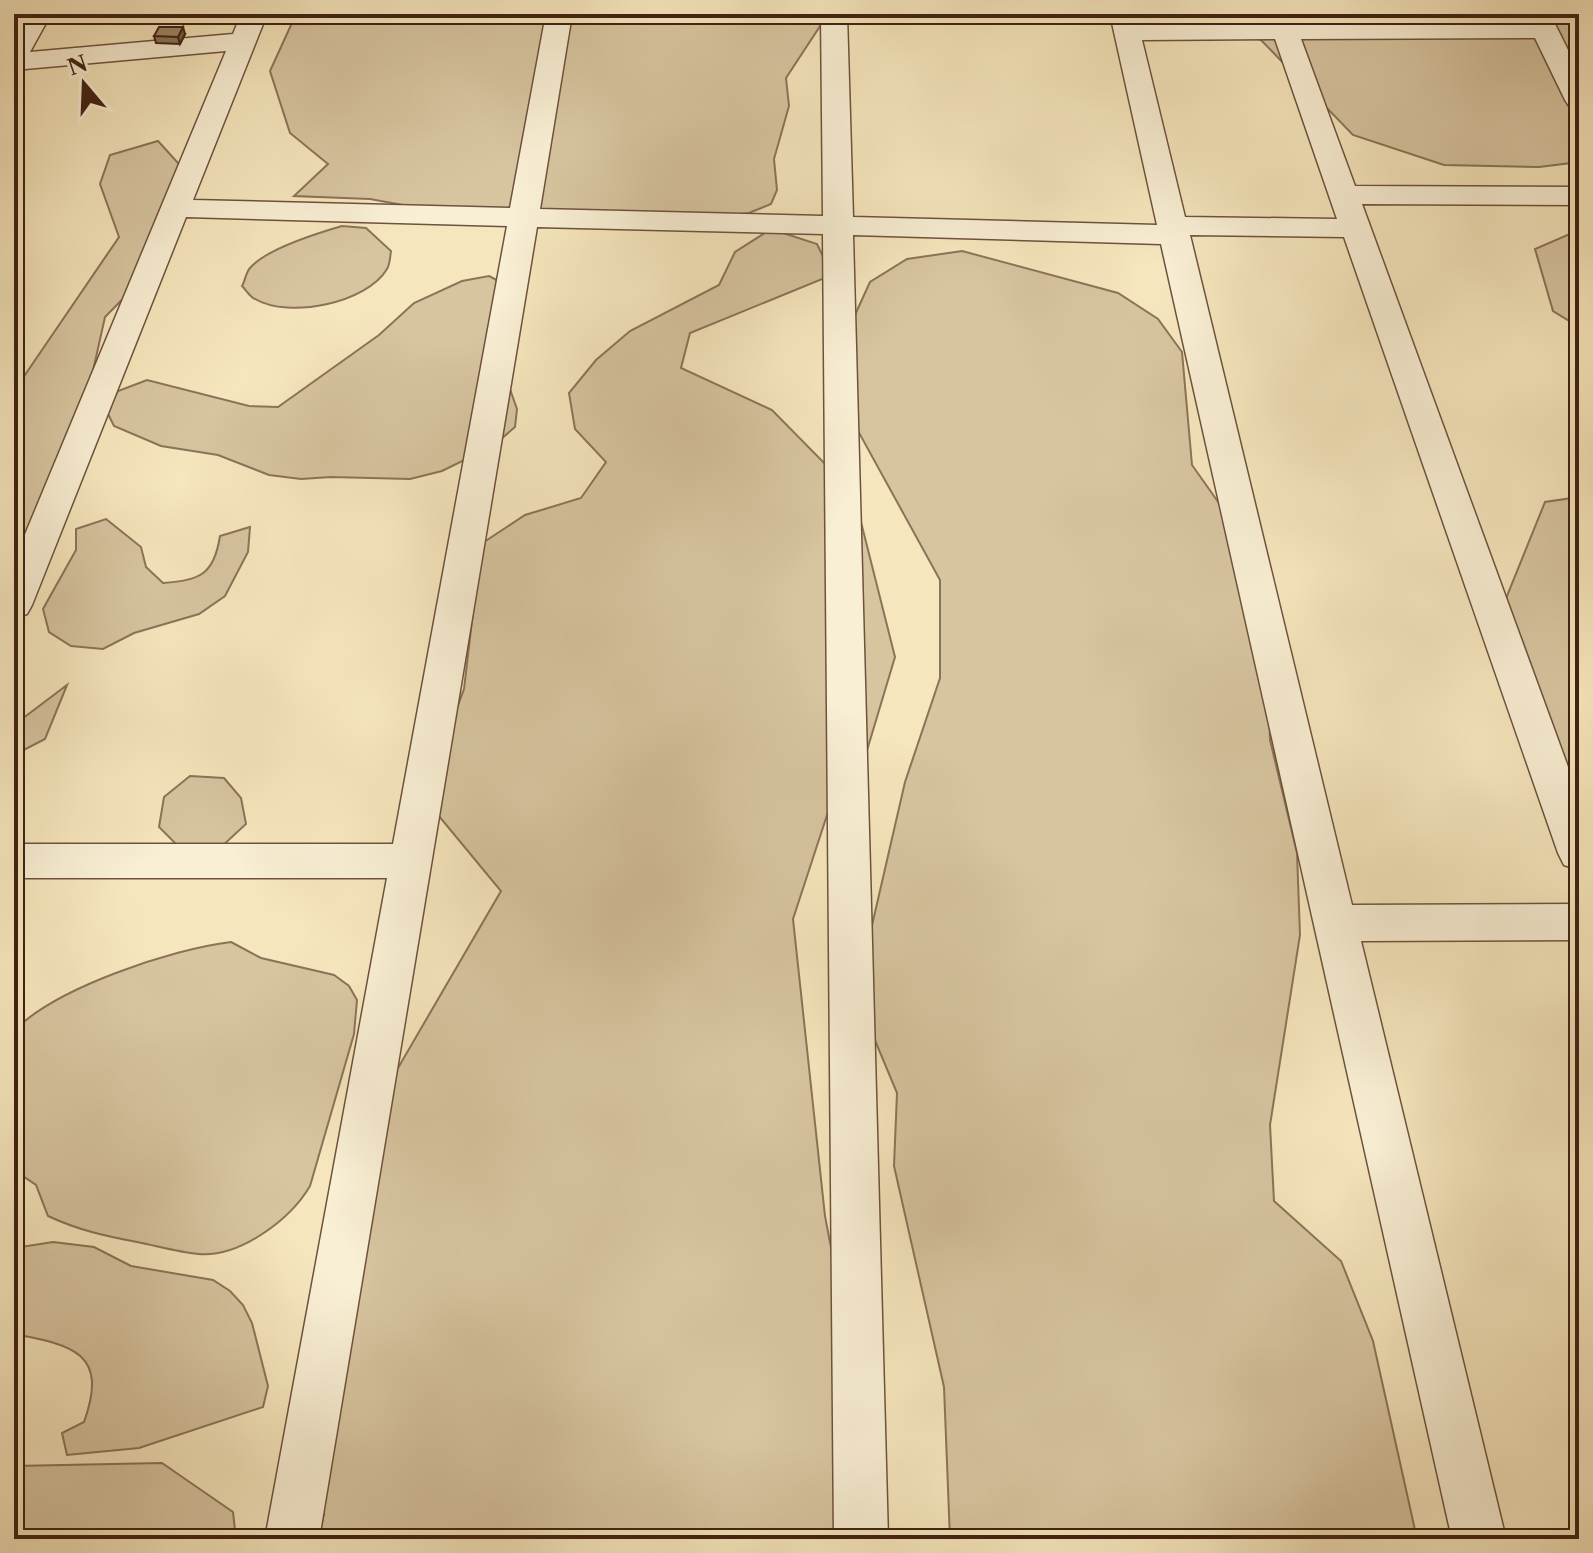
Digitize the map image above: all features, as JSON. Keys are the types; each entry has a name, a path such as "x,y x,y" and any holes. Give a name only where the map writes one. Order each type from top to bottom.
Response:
{"street":[{"path":"14,60 38,14"},
{"path":"292,1539 559,14"},
{"path":"834,14 861,1539"},
{"path":"1479,1539 1126,23 1285,31 1541,22 1579,100"},
{"path":"14,60 248,28 14,605"},
{"path":"1285,31 1579,853"},
{"path":"1343,195 1579,196"},
{"path":"175,208 837,226 1174,231 1354,228"},
{"path":"14,861 411,861"},
{"path":"1337,923 1579,922"}],"shaded area":[{"path":"296,14 825,14 826,17 786,78 789,106 774,159 777,190 771,204 749,213 700,219 622,211 468,217 370,199 294,196 328,164 290,133 270,71"},
{"path":"1194,14 1579,14 1579,162 1539,167 1444,165 1353,135 1261,40"},
{"path":"158,141 179,164 168,253 105,317 63,505 14,594 14,391 119,237 100,184 110,155"},
{"path":"342,226 366,228 391,251 387,269 363,291 326,304 287,308 255,299 242,286 250,268 268,254"},
{"path":"771,229 817,244 832,275 690,333 681,368 772,410 837,476 861,522 895,657 865,757 830,806 793,919 825,1216 857,1385 853,1539 318,1539 324,1514 309,1424 384,1092 501,891 424,798 464,689 481,544 525,515 581,498 606,462 575,429 569,393 596,360 630,331 719,285 735,252"},
{"path":"1579,230 1579,327 1553,311 1535,249"},
{"path":"962,251 1118,293 1158,319 1182,352 1192,465 1248,544 1265,590 1270,740 1297,853 1300,935 1270,1125 1274,1201 1341,1261 1373,1341 1417,1539 950,1539 944,1387 894,1166 897,1093 869,1026 864,960 905,782 940,678 940,580 852,420 839,350 870,282 907,259"},
{"path":"489,276 508,286 505,375 517,409 515,427 493,446 442,471 410,479 301,479 269,475 218,455 161,446 114,426 106,410 118,391 147,380 249,406 278,407 379,335 414,303 462,281"},
{"path":"1579,497 1579,838 1503,639 1507,596 1545,502"},
{"path":"106,519 141,547 146,567 163,583 187,580 203,573 214,559 220,536 250,527 248,552 225,596 199,614 134,633 103,649 71,646 49,632 43,609 76,550 76,529"},
{"path":"67,685 45,739 14,755 14,725"},
{"path":"190,776 224,778 241,798 246,824 219,849 180,848 159,827 164,797"},
{"path":"231,942 261,958 334,975 349,986 357,1000 354,1034 310,1186 277,1224 246,1243 214,1254 183,1252 114,1237 48,1216 36,1185 14,1170 14,1031 57,1000 116,973 178,953"},
{"path":"53,1242 94,1247 131,1266 213,1280 230,1291 243,1305 252,1323 268,1386 263,1407 139,1448 67,1455 62,1433 84,1422 91,1399 92,1381 88,1367 69,1348 14,1334 14,1248"},
{"path":"162,1463 233,1512 236,1539 14,1539 14,1466"}],"building":[{"path":"159,27 183,27 178,37 154,36"}]}
